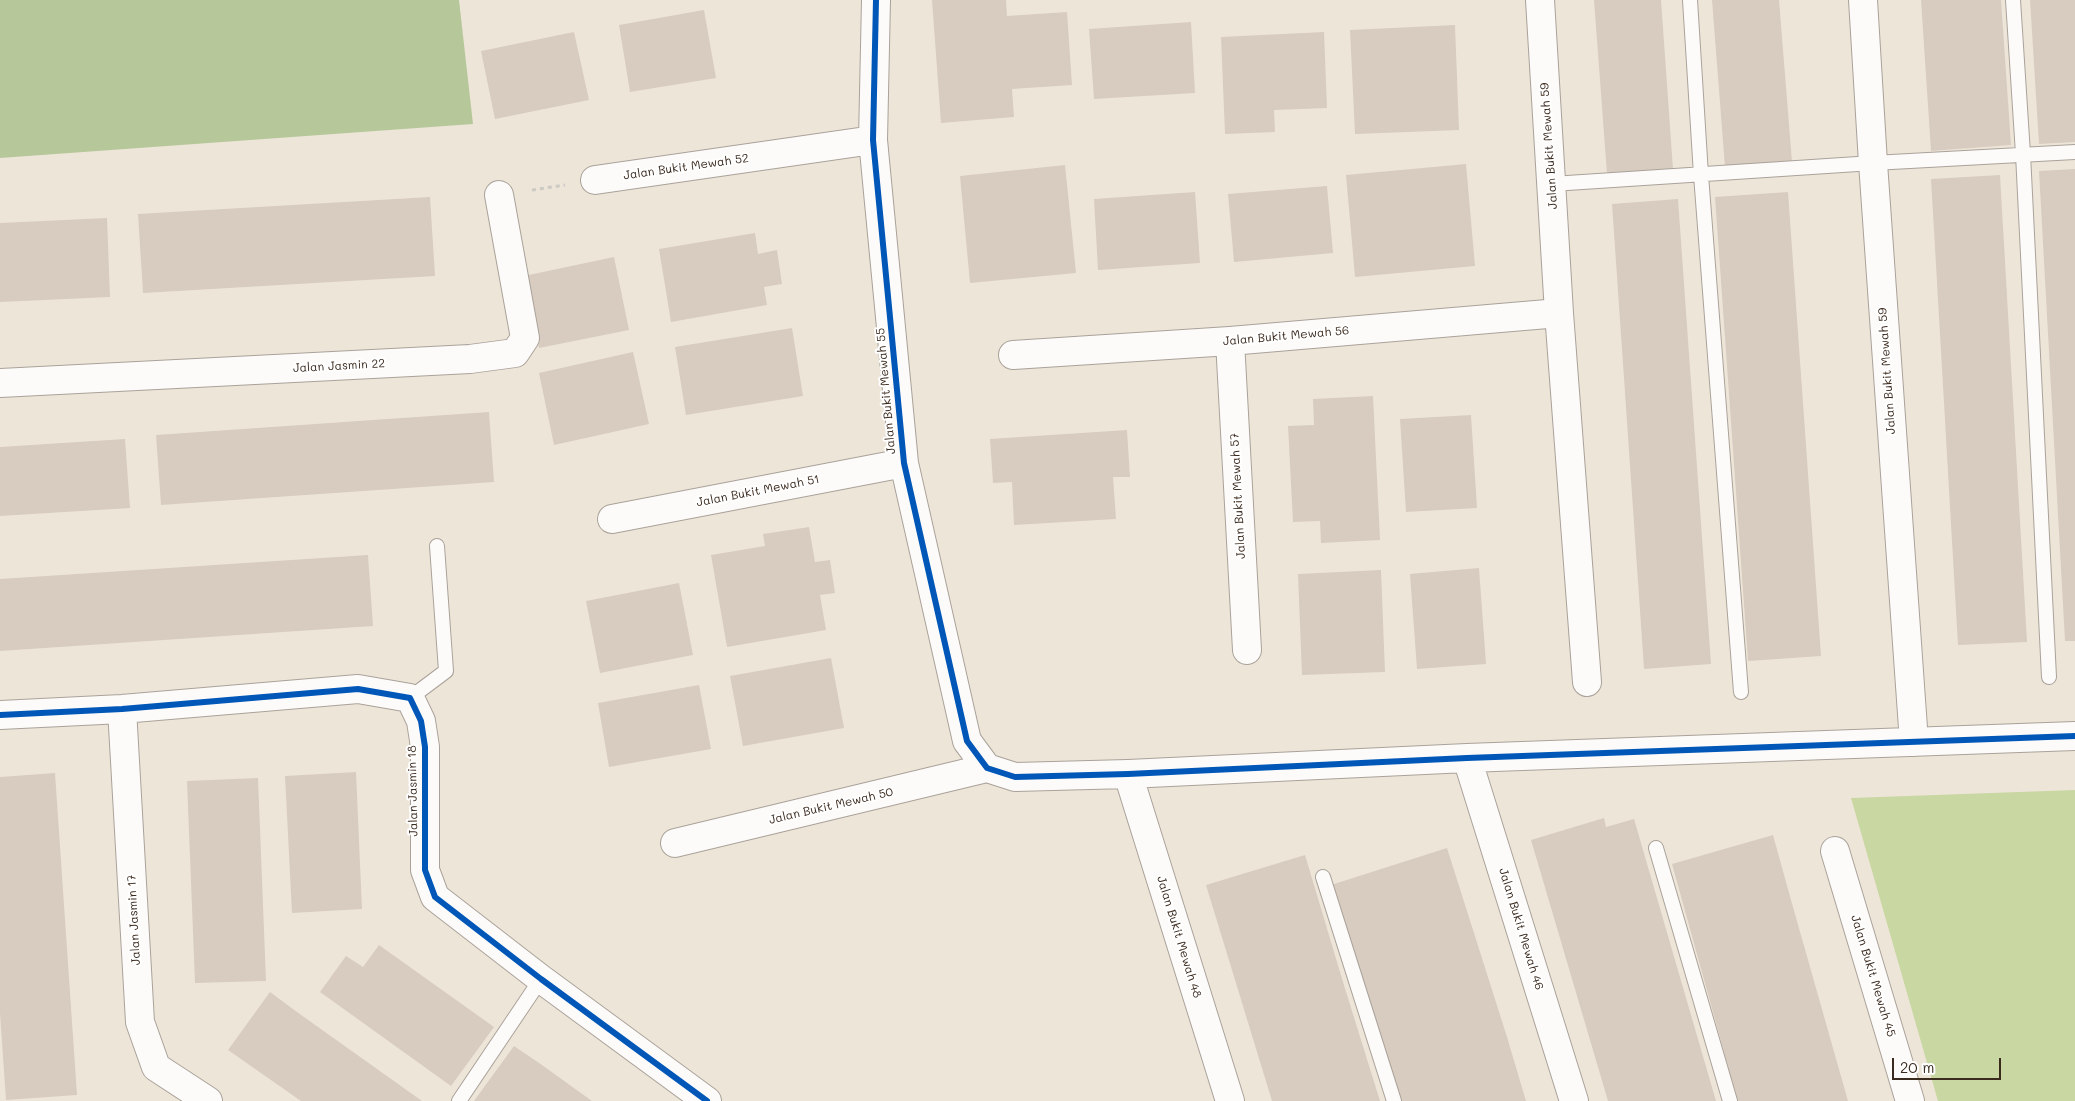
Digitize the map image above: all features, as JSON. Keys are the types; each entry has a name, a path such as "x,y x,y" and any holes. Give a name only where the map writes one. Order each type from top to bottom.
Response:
{"street":[{"name":"Jalan Bukit Mewah 55","path":"876,0 874,140 904,462 967,740 987,768"},
{"name":"Jalan Bukit Mewah 59","path":"1540,0 1559,313 1587,682"},
{"name":"Jalan Bukit Mewah 59","path":"1864,0 1873,163 1914,742"},
{"name":"Jalan Bukit Mewah 52","path":"595,180 874,140"},
{"name":"Jalan Jasmin 22","path":"0,383 470,359 515,352 525,338 499,195"},
{"name":"Jalan Bukit Mewah 56","path":"1013,355 1230,341 1559,313"},
{"name":"Jalan Bukit Mewah 57","path":"1230,341 1247,650"},
{"name":"Jalan Bukit Mewah 51","path":"612,519 904,462"},
{"path":"0,715 122,709 358,689 410,698"},
{"name":"Jalan Jasmin 18","path":"410,698 421,721 425,747 425,870 435,897 541,979 707,1101"},
{"name":"Jalan Jasmin 17","path":"122,709 140,1022 156,1067 208,1101"},
{"path":"987,768 1015,777 1128,774 1467,758 2075,736"},
{"name":"Jalan Bukit Mewah 46","path":"1467,758 1574,1101"},
{"name":"Jalan Bukit Mewah 50","path":"675,843 987,768"},
{"name":"Jalan Bukit Mewah 48","path":"1128,774 1230,1101"},
{"name":"Jalan Bukit Mewah 45","path":"1835,850 1910,1101"}],"lane":[{"path":"1690,0 1701,175 1740,692"},
{"path":"2013,0 2048,677"},
{"path":"1552,184 2075,152"},
{"path":"410,698 446,671 437,546"},
{"path":"1656,848 1730,1101"},
{"path":"1324,878 1394,1101"},
{"path":"459,1101 541,979"}],"path":[{"path":"499,195 595,180"}],"green space":[{"path":"0,0 459,0 473,124 0,158"},
{"path":"2075,790 2075,1101 1938,1101 1851,798"}],"building":[{"path":"932,0 1006,0 1007,16 1067,12 1072,85 1012,89 1014,117 941,123"},
{"path":"1594,0 1661,0 1673,169 1607,174"},
{"path":"1712,0 1779,0 1792,162 1725,167"},
{"path":"1921,0 2001,0 2011,145 1931,151"},
{"path":"2030,0 2075,0 2075,142 2039,144"},
{"path":"704,10 716,78 630,92 619,25"},
{"path":"1191,22 1195,93 1094,99 1089,29"},
{"path":"1455,25 1459,130 1355,134 1350,30"},
{"path":"574,32 589,100 495,119 481,51"},
{"path":"1324,32 1327,108 1274,110 1275,132 1225,134 1221,37"},
{"path":"1466,164 1475,266 1355,277 1346,175"},
{"path":"1065,165 1076,273 970,283 960,176"},
{"path":"2075,169 2075,641 2065,641 2039,171"},
{"path":"2000,175 2027,642 1958,645 1931,179"},
{"path":"1327,186 1333,253 1234,262 1228,194"},
{"path":"1195,192 1200,263 1098,270 1094,199"},
{"path":"1788,192 1821,656 1748,661 1715,197"},
{"path":"430,197 435,276 143,293 138,214"},
{"path":"1678,199 1711,664 1644,669 1612,204"},
{"path":"107,218 110,297 0,302 0,223"},
{"path":"755,233 758,254 777,250 782,284 764,287 767,305 671,322 659,249"},
{"path":"614,257 629,330 539,348 524,276"},
{"path":"792,328 803,396 686,415 675,347"},
{"path":"633,352 649,424 554,445 539,373"},
{"path":"1373,396 1380,540 1321,543 1320,521 1293,522 1288,426 1314,425 1313,399"},
{"path":"489,412 494,482 161,505 156,435"},
{"path":"1471,415 1477,508 1406,512 1400,419"},
{"path":"1127,430 1130,477 1113,477 1116,519 1014,525 1012,482 993,483 990,439"},
{"path":"125,439 130,508 0,516 0,447"},
{"path":"809,527 815,562 830,560 835,593 820,595 826,630 727,647 711,555 765,546 763,534"},
{"path":"368,555 373,626 0,651 0,579"},
{"path":"1479,568 1486,664 1417,669 1410,574"},
{"path":"1381,570 1385,672 1302,675 1298,574"},
{"path":"679,583 693,655 600,673 586,601"},
{"path":"831,658 844,728 743,746 730,676"},
{"path":"699,685 711,749 609,767 598,703"},
{"path":"356,772 362,909 292,913 285,776"},
{"path":"55,773 77,1095 6,1100 0,1013 0,777"},
{"path":"258,778 266,981 195,983 187,781"},
{"path":"1604,818 1606,827 1634,819 1716,1101 1608,1101 1531,840"},
{"path":"1773,835 1848,1101 1738,1101 1734,1088 1672,864"},
{"path":"1447,848 1526,1101 1399,1101 1331,885"},
{"path":"1305,855 1380,1101 1272,1101 1206,885"},
{"path":"379,945 494,1027 451,1086 320,992 346,956 363,967"},
{"path":"270,992 422,1101 301,1101 228,1050"},
{"path":"514,1046 542,1065 592,1101 474,1101"}],"cycle path":[{"path":"876,0 873,140 904,463 967,741 987,768 1015,777 1128,774 1467,758 2075,736"},
{"path":"0,715 122,709 358,689 410,698 421,721 425,747 425,870 435,897 541,979 707,1101"}]}
